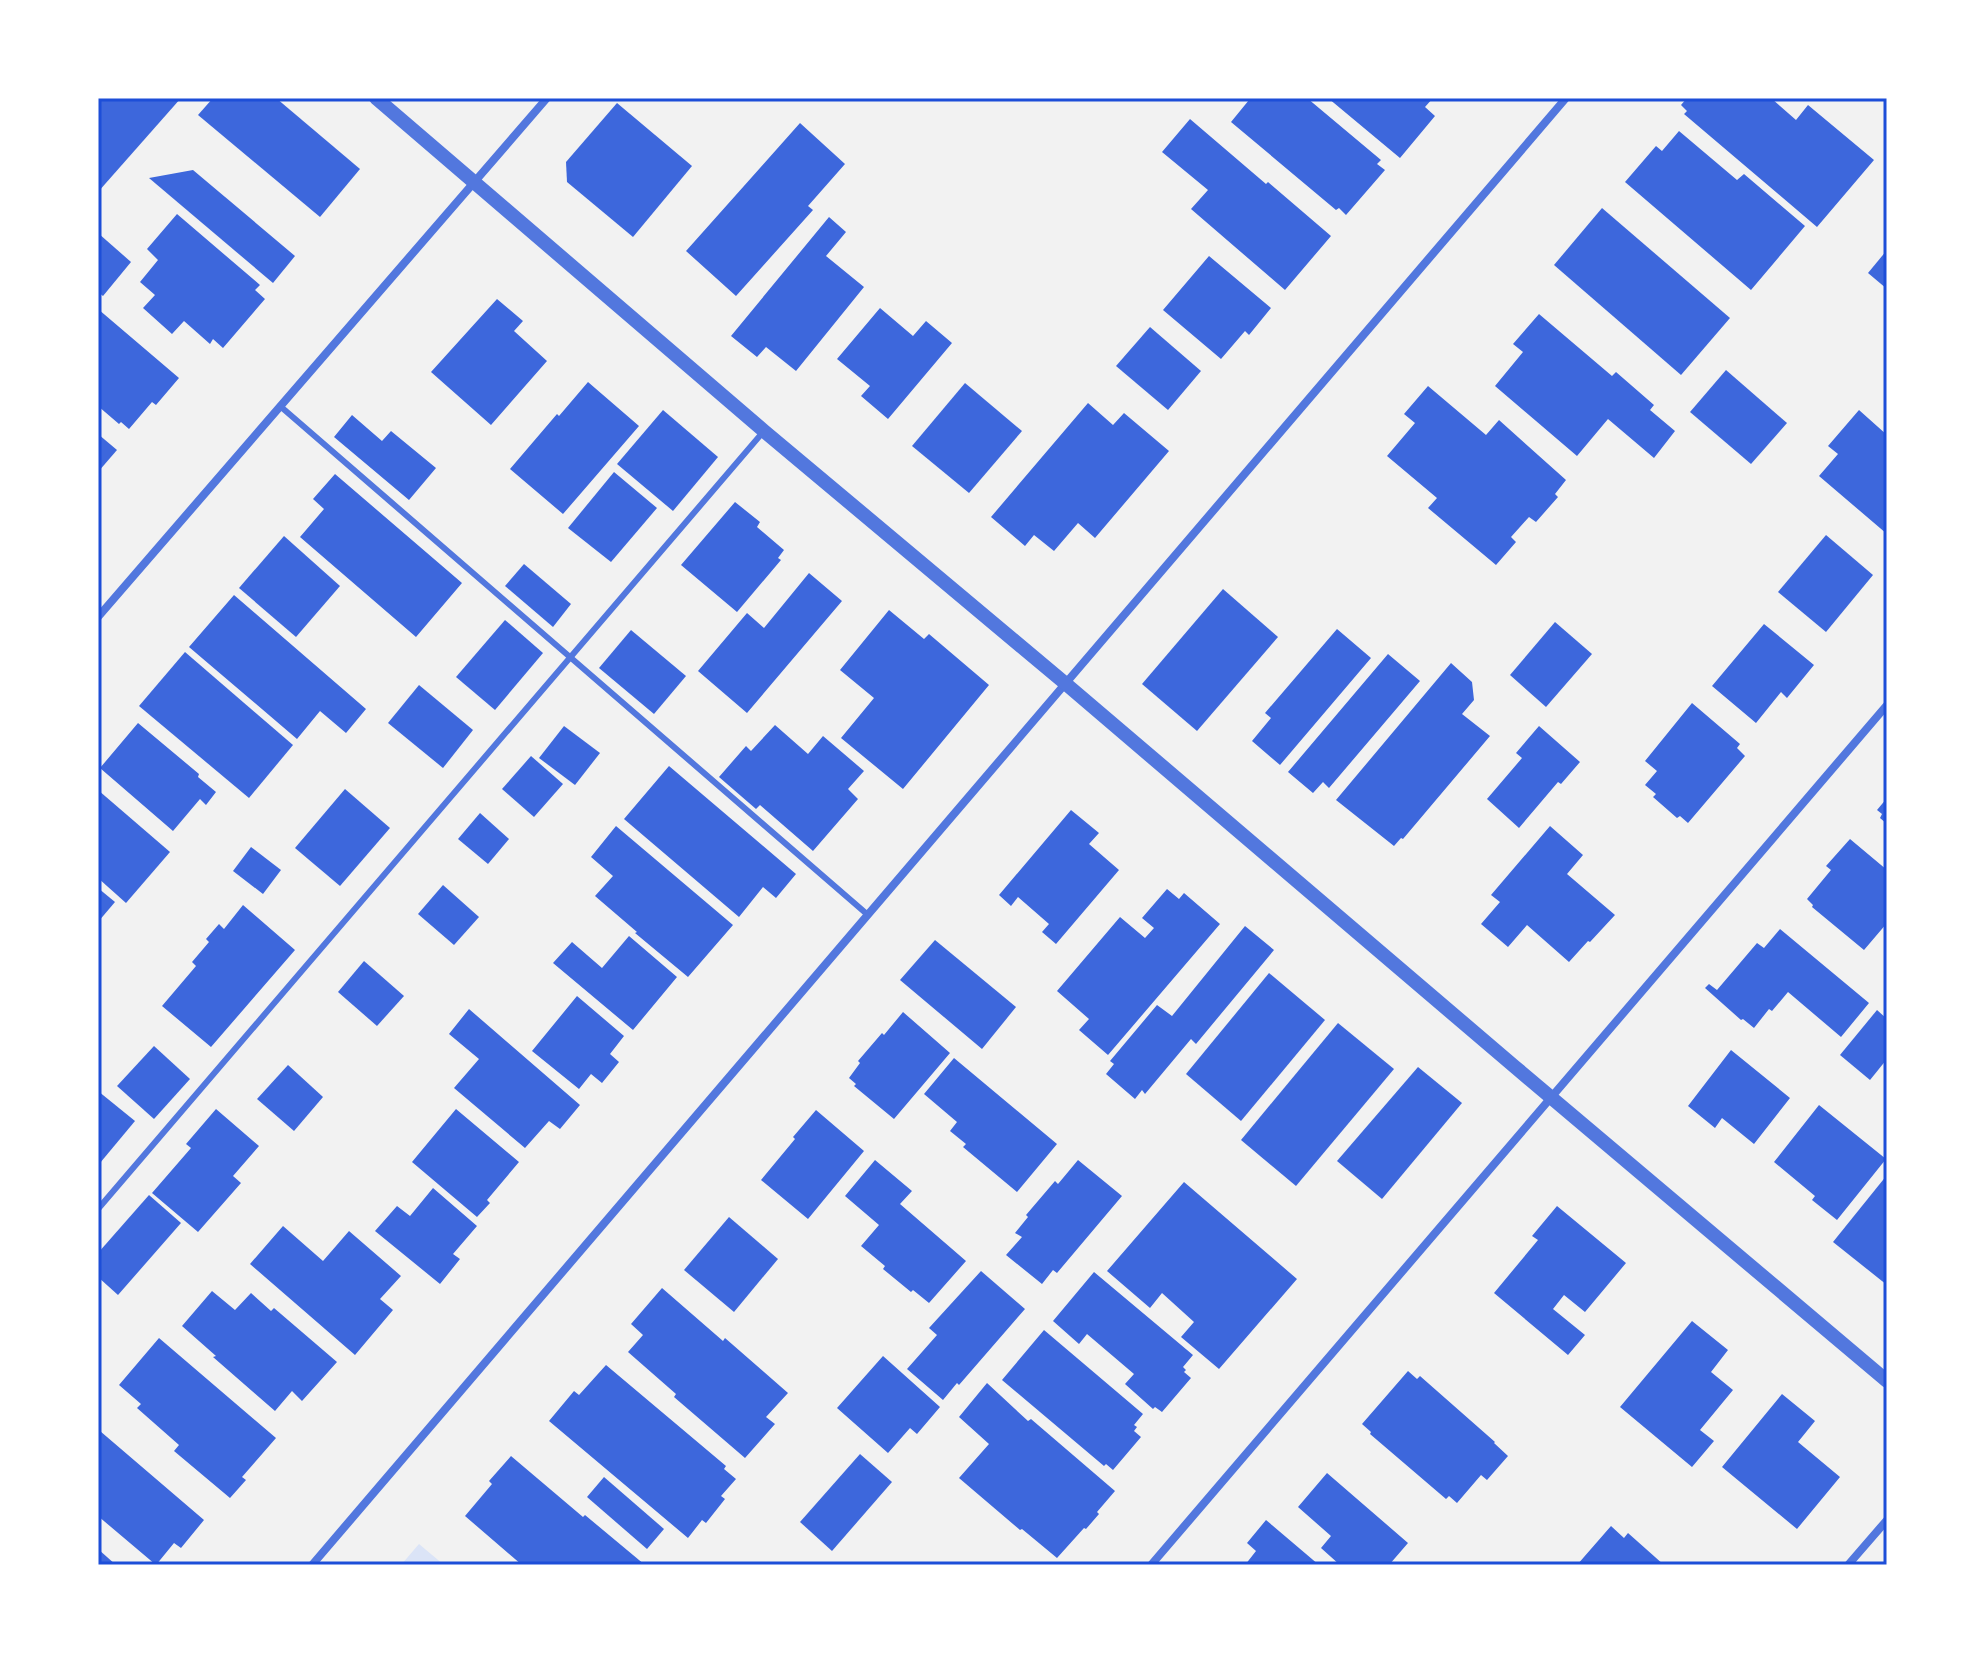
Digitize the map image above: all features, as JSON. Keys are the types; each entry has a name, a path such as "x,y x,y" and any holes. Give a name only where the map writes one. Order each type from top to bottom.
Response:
{"street":[{"path":"376,98 764,431 1887,1381"},
{"path":"98,617 547,98"},
{"path":"312,1565 1566,98"},
{"path":"1151,1565 1887,705"},
{"path":"1848,1565 1887,1520"}],"lane":[{"path":"280,406 868,915"},
{"path":"98,1209 764,431"}],"shaded area":[{"path":"419,1544 444,1565 401,1565"}],"building":[{"path":"98,98 181,98 98,192"},
{"path":"213,98 276,98 360,169 320,217 198,115"},
{"path":"1247,98 1307,98 1381,160 1377,164 1385,170 1346,215 1339,208 1336,210 1231,122 1249,100"},
{"path":"1328,98 1433,98 1425,107 1435,116 1400,158"},
{"path":"1687,98 1771,98 1796,120 1808,105 1874,160 1817,227 1684,114 1687,111 1681,105"},
{"path":"617,103 692,166 633,237 567,182 566,162"},
{"path":"1190,119 1331,236 1285,290 1191,209 1208,190 1162,152"},
{"path":"800,123 845,164 808,206 813,210 736,296 686,251"},
{"path":"1679,131 1737,180 1744,174 1805,226 1751,290 1625,182 1656,146 1662,151"},
{"path":"193,170 295,256 273,283 149,178"},
{"path":"1602,208 1730,318 1681,375 1554,265"},
{"path":"177,214 260,285 255,290 265,299 223,348 213,339 210,344 184,321 172,334 143,308 155,295 140,282 158,260 147,249"},
{"path":"829,217 846,232 826,256 864,287 796,371 766,347 757,357 731,336"},
{"path":"98,233 131,262 103,296 98,292"},
{"path":"1887,250 1887,289 1868,273"},
{"path":"1209,256 1271,308 1249,335 1245,331 1221,359 1163,310"},
{"path":"497,299 523,321 514,331 547,361 491,425 431,372"},
{"path":"880,308 913,336 926,321 952,343 888,419 861,396 870,386 837,359"},
{"path":"98,309 179,378 156,405 152,402 129,429 98,406"},
{"path":"1539,314 1612,376 1616,372 1654,405 1650,410 1675,431 1654,458 1608,419 1577,456 1495,386 1523,352 1513,344"},
{"path":"1150,327 1201,371 1168,410 1116,366"},
{"path":"1726,370 1787,423 1751,464 1690,412"},
{"path":"588,382 639,426 563,514 510,469"},
{"path":"965,383 1022,431 969,493 912,446"},
{"path":"1428,386 1486,435 1499,420 1566,480 1555,494 1558,497 1536,522 1529,517 1511,537 1516,542 1496,565 1428,508 1437,498 1387,456 1415,423 1404,414"},
{"path":"1088,403 1113,425 1124,413 1169,451 1095,538 1078,523 1054,551 1034,535 1025,546 991,517"},
{"path":"663,410 718,457 673,511 617,464"},
{"path":"1859,410 1887,435 1887,534 1819,476 1838,454 1828,446"},
{"path":"352,415 382,441 391,431 436,468 409,500 334,437"},
{"path":"98,434 117,450 98,472"},
{"path":"614,472 657,508 611,562 568,528"},
{"path":"335,474 462,583 416,637 300,537 324,509 313,499"},
{"path":"735,502 760,522 757,527 784,550 778,558 781,560 737,612 681,565"},
{"path":"1826,535 1873,575 1826,632 1778,592"},
{"path":"284,536 340,586 296,637 239,588"},
{"path":"524,564 571,604 553,627 505,586"},
{"path":"809,573 842,601 747,713 698,671 747,613 764,628"},
{"path":"1223,589 1278,637 1197,731 1142,684"},
{"path":"234,595 366,709 346,733 320,711 297,739 189,647"},
{"path":"889,610 924,639 929,634 989,685 903,789 841,738 874,698 840,670"},
{"path":"505,620 543,653 495,710 456,677"},
{"path":"1555,622 1592,654 1546,707 1510,675"},
{"path":"1764,624 1814,665 1787,698 1781,692 1756,723 1712,686"},
{"path":"1337,629 1371,658 1280,765 1252,741 1271,718 1265,713"},
{"path":"631,630 686,676 654,714 599,668"},
{"path":"185,652 293,745 249,798 139,706"},
{"path":"1388,654 1420,681 1329,788 1323,782 1313,793 1288,772"},
{"path":"1451,663 1472,682 1474,700 1462,714 1490,736 1394,846 1336,800"},
{"path":"419,685 473,730 443,768 388,723"},
{"path":"1692,703 1740,744 1737,748 1745,756 1688,823 1680,816 1677,818 1653,797 1656,794 1645,785 1657,771 1645,761"},
{"path":"138,723 216,792 206,805 200,799 173,831 100,768"},
{"path":"775,725 808,754 823,736 864,771 848,789 858,799 813,851 760,805 756,809 719,777 746,746 751,751"},
{"path":"564,726 600,753 575,785 539,758"},
{"path":"1539,726 1580,762 1561,784 1558,782 1519,828 1487,799 1522,758 1516,753"},
{"path":"531,756 563,784 534,817 502,789"},
{"path":"669,766 796,874 776,898 763,887 739,917 624,819"},
{"path":"345,789 390,828 340,886 295,848"},
{"path":"98,790 170,852 126,903 98,878"},
{"path":"1887,798 1887,824 1877,810"},
{"path":"1071,810 1099,833 1089,844 1119,870 1056,944 1042,932 1049,924 1018,897 1011,906 999,895"},
{"path":"480,813 509,839 488,864 458,839"},
{"path":"616,826 733,925 688,977 595,896 613,876 591,857"},
{"path":"1550,826 1583,855 1567,874 1615,915 1569,962 1527,925 1508,947 1481,924 1500,902 1491,895"},
{"path":"1850,839 1887,870 1887,923 1864,950 1812,907 1807,899 1831,870 1826,866"},
{"path":"251,847 281,870 263,894 233,871"},
{"path":"443,885 479,917 454,945 418,914"},
{"path":"98,888 115,902 98,922"},
{"path":"1167,889 1179,899 1184,893 1220,924 1108,1055 1079,1030 1089,1019 1057,991 1120,917 1145,938 1154,928 1142,918"},
{"path":"243,905 295,950 211,1047 162,1006 196,966 192,962 209,942 206,939 219,924 224,929"},
{"path":"1245,926 1274,950 1196,1044 1191,1039 1145,1094 1142,1090 1135,1099 1106,1074 1114,1064 1110,1061 1157,1005 1172,1016"},
{"path":"1780,929 1869,1003 1841,1037 1788,992 1754,1028 1705,988 1709,984 1717,990 1757,943 1764,948"},
{"path":"629,936 677,977 633,1030 553,963 572,942 602,968"},
{"path":"935,940 1016,1007 982,1049 900,980"},
{"path":"364,961 404,996 377,1026 338,992"},
{"path":"1269,973 1325,1020 1241,1121 1186,1074"},
{"path":"577,996 624,1036 610,1054 619,1062 602,1083 591,1074 579,1089 532,1051"},
{"path":"469,1009 580,1105 560,1129 549,1121 525,1148 454,1088 479,1059 449,1034"},
{"path":"1877,1010 1887,1019 1887,1059 1870,1080 1840,1055"},
{"path":"903,1012 950,1053 894,1119 854,1086 856,1084 849,1078 860,1063 858,1061"},
{"path":"1338,1023 1394,1069 1296,1186 1241,1140"},
{"path":"154,1046 190,1079 154,1119 117,1086"},
{"path":"1731,1050 1790,1098 1754,1144 1722,1118 1715,1128 1688,1106"},
{"path":"954,1058 1057,1144 1017,1192 963,1147 966,1144 950,1131 957,1122 924,1094"},
{"path":"288,1065 323,1097 294,1131 257,1099"},
{"path":"1418,1067 1462,1103 1382,1199 1337,1161"},
{"path":"98,1091 135,1121 100,1163 98,1162"},
{"path":"1819,1105 1886,1159 1837,1220 1812,1200 1815,1196 1774,1162"},
{"path":"216,1109 259,1146 233,1176 241,1183 198,1232 152,1193 191,1148 186,1144"},
{"path":"456,1109 519,1162 477,1217 412,1162"},
{"path":"816,1110 864,1151 808,1219 761,1180"},
{"path":"875,1160 912,1191 900,1204 966,1261 929,1303 883,1269 885,1266 861,1246 879,1225 845,1196"},
{"path":"1078,1160 1122,1196 1057,1273 1053,1270 1042,1284 1006,1255 1022,1237 1015,1233 1028,1217 1026,1215"},
{"path":"1887,1175 1887,1285 1833,1242"},
{"path":"1184,1182 1297,1279 1219,1369 1181,1337 1194,1322 1162,1293 1150,1308 1107,1271"},
{"path":"433,1188 477,1226 453,1254 460,1259 440,1284 375,1231 397,1206 410,1216"},
{"path":"149,1195 181,1223 118,1295 98,1277 98,1253"},
{"path":"1557,1206 1626,1263 1585,1312 1564,1295 1553,1309 1585,1335 1568,1355 1494,1293 1538,1240 1532,1236"},
{"path":"729,1217 778,1259 734,1312 684,1270"},
{"path":"283,1226 323,1261 349,1231 401,1276 380,1299 393,1310 355,1355 250,1264"},
{"path":"981,1271 1025,1309 943,1400 907,1369 937,1335 929,1328"},
{"path":"1094,1272 1193,1355 1183,1367 1191,1378 1162,1412 1155,1407 1153,1409 1125,1384 1134,1374 1087,1334 1079,1344 1053,1321"},
{"path":"662,1288 788,1393 766,1417 775,1424 745,1458 674,1397 676,1394 628,1352 643,1335 631,1324"},
{"path":"212,1291 235,1310 251,1293 271,1311 274,1308 337,1362 302,1401 292,1391 275,1411 182,1326"},
{"path":"1692,1321 1728,1350 1711,1372 1733,1390 1700,1430 1714,1441 1692,1467 1620,1407"},
{"path":"1044,1330 1143,1414 1134,1425 1137,1427 1134,1431 1141,1437 1113,1470 1106,1464 1104,1466 1002,1380"},
{"path":"159,1338 276,1438 242,1477 246,1480 230,1498 174,1451 179,1445 137,1408 141,1404 119,1385"},
{"path":"883,1356 940,1407 917,1434 910,1428 888,1453 837,1408"},
{"path":"606,1365 726,1466 724,1469 736,1479 721,1496 725,1499 706,1523 702,1520 688,1538 549,1421 574,1391 579,1395"},
{"path":"1408,1371 1417,1379 1420,1376 1508,1456 1487,1480 1481,1475 1457,1503 1449,1496 1446,1499 1362,1424"},
{"path":"987,1383 1028,1421 1031,1419 1115,1491 1097,1512 1099,1514 1057,1558 959,1478 989,1444 959,1417"},
{"path":"1782,1394 1815,1421 1798,1442 1840,1477 1797,1529 1722,1467"},
{"path":"100,1431 204,1520 181,1548 174,1543 156,1565 98,1516"},
{"path":"860,1454 892,1482 832,1551 800,1522"},
{"path":"511,1456 645,1565 522,1565 465,1516"},
{"path":"1327,1473 1408,1543 1389,1565 1340,1565 1321,1548 1331,1536 1298,1507"},
{"path":"604,1477 664,1529 647,1549 587,1497"},
{"path":"1266,1520 1319,1565 1245,1565 1256,1551 1247,1543"},
{"path":"1611,1526 1624,1538 1628,1533 1664,1565 1577,1565"},
{"path":"98,1549 116,1565 98,1565"}]}
